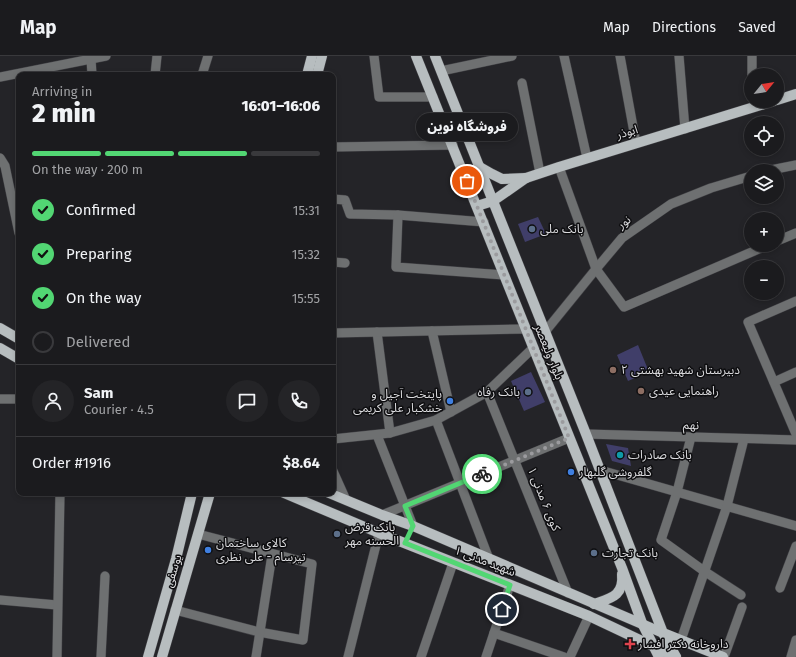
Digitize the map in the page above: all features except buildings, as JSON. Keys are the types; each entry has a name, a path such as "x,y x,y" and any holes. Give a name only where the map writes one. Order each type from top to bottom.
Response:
{"main road":[{"path":"308,72 312,56"},
{"path":"318,72 322,56"},
{"name":"بلوار ولیعصر","path":"416,56 622,568 642,623 659,657"},
{"name":"بلوار ولیعصر","path":"435,56 544,333 586,434 663,633 676,657"},
{"path":"784,98 796,94"},
{"name":"ابوذر","path":"477,206 493,201 526,178 685,129 744,108"},
{"path":"478,166 502,179 526,178"},
{"path":"0,328 16,337"},
{"path":"533,348 544,333"},
{"path":"0,348 16,357"},
{"name":"یوسفی","path":"148,657 176,560 191,496"},
{"name":"یوسفی","path":"162,657 209,496"},
{"name":"شهید مدنی ۱","path":"291,496 379,534 589,616 676,657"},
{"name":"شهید مدنی ۱","path":"336,496 413,526 594,604 724,657"},
{"path":"405,543 413,526"},
{"path":"176,560 189,564"},
{"path":"594,604 617,595 620,590 622,568"}],"street":[{"path":"45,72 106,56"},
{"path":"155,72 157,56"},
{"path":"203,72 208,56"},
{"path":"374,56 379,97 433,97"},
{"path":"441,71 512,56"},
{"path":"564,56 587,158"},
{"path":"620,56 636,143"},
{"path":"679,56 685,129"},
{"path":"752,56 752,68"},
{"path":"91,59 92,72"},
{"path":"0,77 16,75"},
{"path":"522,83 540,173"},
{"path":"336,147 453,145"},
{"path":"0,158 5,166 16,219"},
{"path":"784,167 796,165"},
{"path":"559,167 596,269 624,307 752,252"},
{"name":"نور","path":"544,333 622,238 671,204 711,188 744,178"},
{"path":"336,199 345,200 350,214 398,215 484,222"},
{"path":"398,215 396,267 504,275"},
{"path":"784,238 796,233"},
{"path":"336,262 345,263"},
{"path":"796,301 748,322 796,434"},
{"path":"336,333 525,329"},
{"path":"432,331 451,412"},
{"path":"378,332 390,433"},
{"path":"336,439 390,433 436,420 487,392 533,348"},
{"path":"774,382 796,372"},
{"name":"کوی ۶ مدنی ۱","path":"487,392 568,593"},
{"path":"0,399 16,399"},
{"path":"436,420 489,559"},
{"name":"نهم","path":"586,434 796,440"},
{"path":"377,435 413,526"},
{"path":"691,437 677,492 661,540 741,595"},
{"path":"382,515 569,438"},
{"path":"681,640 726,506 744,439"},
{"path":"600,470 796,526"},
{"path":"336,478 346,500"},
{"path":"57,657 60,496"},
{"path":"175,610 259,632 303,640 312,564 198,534"},
{"path":"348,657 379,534"},
{"path":"780,588 796,546"},
{"path":"256,657 272,554"},
{"path":"421,657 453,563"},
{"path":"101,657 105,576"},
{"path":"486,657 510,585"},
{"path":"0,600 57,605"},
{"path":"724,657 742,607"},
{"path":"570,657 589,616"},
{"path":"494,633 564,657"},
{"path":"790,657 796,640"}],"way so far":[{"path":"467,181 569,438 482,474"}],"place":[{"name":"فروشگاه نوین","path":"467,181"},
{"name":"بانک ملی","path":"532,229"},
{"name":"دبیرستان شهید بهشتی ۲","path":"613,370"},
{"name":"راهنمایی عیدی","path":"641,391"},
{"name":"بانک رفاه","path":"528,392"},
{"name":"پایتخت آجیل و خشکبار علی کریمی","path":"450,401"},
{"name":"بانک صادرات","path":"620,455"},
{"name":"گلفروشی گلبهار","path":"571,472"},
{"name":"بانک قرض الحسنه مهر","path":"337,534"},
{"name":"کالای ساختمان تیرسام - علی نظری","path":"208,550"},
{"name":"بانک تجارت","path":"594,553"},
{"name":"داروخانه دکتر افشار","path":"630,644"}],"route":[{"path":"482,474 405,506 413,526 405,543 510,585 502,609"}]}
